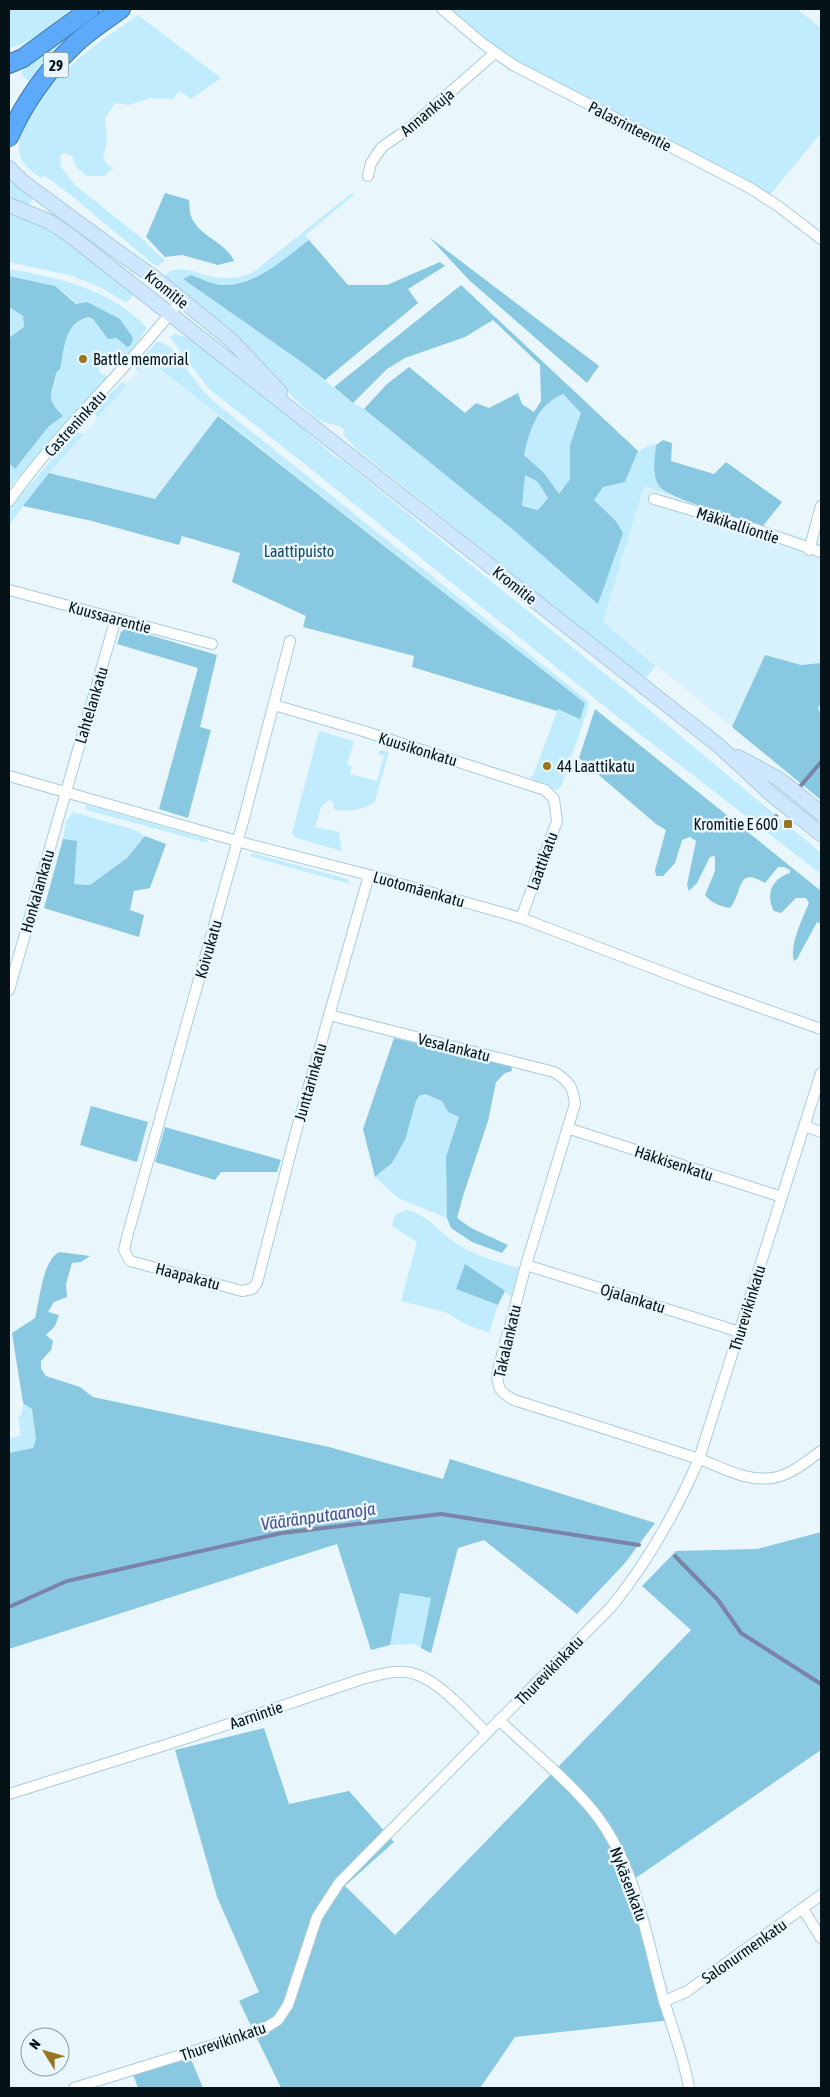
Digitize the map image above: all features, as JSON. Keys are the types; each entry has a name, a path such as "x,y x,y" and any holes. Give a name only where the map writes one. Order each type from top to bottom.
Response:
{"highway":[{"name":"29","path":"9,64 23,58 90,9"},
{"name":"29","path":"9,137 32,94 62,58 85,36 121,9"}],"main road":[{"name":"Kromitie","path":"9,168 23,182 156,278 230,340 312,425"},
{"name":"Kromitie","path":"9,205 50,222 72,237 718,745 771,794 821,834"},
{"name":"Kromitie","path":"718,745 779,779 821,813"}],"street":[{"name":"Palasrinteentie","path":"442,9 495,53 525,72 750,188 785,211 821,239"},
{"name":"Annankuja","path":"368,176 371,163 382,147 408,129 495,53"},
{"name":"Castreninkatu","path":"9,501 36,467 181,300"},
{"name":"Mäkikalliontie","path":"654,499 752,528 810,550 821,552"},
{"path":"810,550 821,506"},
{"name":"Kuussaarentie","path":"9,590 212,644"},
{"name":"Lahtelankatu","path":"65,792 116,618"},
{"name":"Koivukatu","path":"126,1256 124,1250 127,1237 238,841 290,641"},
{"name":"Kuusikonkatu","path":"274,706 525,782 545,790 551,795 555,803"},
{"name":"Luotomäenkatu","path":"9,776 238,841 369,874 521,918 705,988 821,1028"},
{"name":"Honkalankatu","path":"9,990 65,792"},
{"name":"Laattikatu","path":"521,918 556,821 555,803"},
{"name":"Junttarinkatu","path":"252,1289 257,1283 369,874"},
{"name":"Vesalankatu","path":"329,1015 554,1072 566,1079 573,1089"},
{"name":"Thurevikinkatu","path":"74,2088 262,2030 278,2020 288,2004 317,1917 338,1883 612,1606 638,1575 681,1500 699,1459 821,1073"},
{"name":"Takalankatu","path":"573,1089 575,1104 526,1265 497,1374 498,1386 503,1393 514,1400 699,1459"},
{"path":"805,1126 821,1132"},
{"name":"Häkkisenkatu","path":"567,1128 782,1197"},
{"name":"Haapakatu","path":"126,1256 130,1261 242,1291 252,1289"},
{"name":"Ojalankatu","path":"526,1265 740,1332"},
{"path":"699,1459 730,1472 754,1479 773,1478 794,1470 821,1451"},
{"name":"Aarnintie","path":"9,1794 178,1741 362,1679 390,1673 415,1674 434,1683 486,1733"},
{"name":"Nykäsenkatu","path":"499,1720 572,1789 597,1816 619,1852 642,1915 664,2002 676,2034 688,2088"},
{"name":"Salonurmenkatu","path":"664,2002 686,1992 821,1895"},
{"path":"803,1909 821,1938"}],"shaded area":[{"path":"9,9 72,9 26,42 9,48"},
{"path":"100,9 105,9 59,47 30,82 22,75 22,71"},
{"path":"447,9 797,9 821,28 821,133 769,196 527,68 489,44"},
{"path":"138,15 221,78 191,99 180,91 172,99 150,98 129,105 115,103 105,118 107,142 103,158 108,165 114,168 104,176 87,176 77,168 72,156 65,153 60,155 61,167 75,185 145,241 165,261 158,266 153,264 71,195 45,176 41,178 32,171 23,163 19,151 24,128 49,88 76,61"},
{"path":"9,178 33,199 28,205 9,198"},
{"path":"352,193 354,195 305,235 309,240 257,277 233,284 221,285 191,275 183,279 303,363 353,403 364,409 511,528 598,604 615,520 594,500 602,487 625,482 638,451 653,444 656,445 654,473 660,487 678,497 644,486 603,622 656,666 645,679 359,451 343,435 344,429 320,420 306,409 236,336 164,279 167,273 178,269 223,278 252,273"},
{"path":"9,212 61,236 133,292 133,295 126,303 102,288 73,276 9,262"},
{"path":"9,269 65,281 83,287 117,304 147,328 131,351 122,360 101,358 99,372 108,377 9,488 9,463 15,469 49,426 63,416 51,403 50,398 56,380 55,376 61,365 67,332 77,322 89,317 93,319 105,335 117,338 131,345 55,286 9,276"},
{"path":"9,307 23,316 24,328 9,338"},
{"path":"175,334 190,338 281,409 335,457 343,461 635,698 821,853 821,874 619,718 209,389 170,338 170,336"},
{"path":"157,342 162,342 172,349 203,391 217,404 588,701 589,705 561,787 556,790 530,776 533,776 558,709 585,703 148,360 138,371 134,366"},
{"path":"147,360 218,416 155,499 49,473"},
{"path":"122,382 128,384 97,418 94,410"},
{"path":"563,394 581,413 570,445 570,479 559,495 544,473 524,455 536,419 547,405"},
{"path":"75,432 84,434 49,473 9,525 9,509"},
{"path":"525,475 538,482 549,498 538,510 522,506"},
{"path":"644,486 763,526 821,542 821,716 818,708 775,762 603,622"},
{"path":"319,731 354,741 347,765 352,766 350,774 377,781 384,756 378,754 380,750 389,752 375,801 361,809 350,811 334,809 333,802 329,800 321,807 315,827 339,832 342,851 296,838 292,833"},
{"path":"87,805 206,839 208,843 87,810 85,807"},
{"path":"73,812 135,830 145,836 127,858 90,885 73,884 74,863 63,839 66,821"},
{"path":"252,853 347,879 350,884 252,857 250,855"},
{"path":"425,1094 442,1101 448,1112 459,1117 446,1157 447,1218 398,1198 375,1177 392,1163 405,1140 416,1101 419,1096"},
{"path":"407,1210 420,1215 454,1242 469,1251 519,1268 511,1297 505,1291 456,1289 498,1305 489,1333 467,1325 445,1312 401,1301 417,1242 392,1226 395,1214"},
{"path":"23,1403 32,1409 36,1439 33,1448 9,1453 9,1438 21,1436 18,1416 22,1415"},
{"path":"400,1593 431,1598 421,1648 415,1644 390,1645"}],"green space":[{"path":"165,193 189,200 190,214 195,223 225,249 234,261 218,265 182,255 165,257 146,237"},
{"path":"429,237 599,366 587,383 469,280"},
{"path":"309,240 348,285 387,285 440,262 445,266 408,289 418,303 325,380 183,279 191,275 221,285 245,281 257,277 279,263"},
{"path":"9,276 55,286 76,304 87,302 120,319 133,338 131,345 127,347 117,338 108,339 93,319 89,317 80,320 74,325 67,338 51,396 53,404 63,416 49,426 15,469 9,463 9,338 24,327 23,316 9,307"},
{"path":"461,285 638,451 625,482 603,487 594,500 615,520 623,533 598,604 511,528 364,409 387,384 409,367 465,413 476,403 489,408 518,393 522,404 534,412 541,401 540,365 493,320 465,337 405,358 387,369 353,403 334,387","holes":["563,394 581,413 570,445 570,479 559,494 544,473 524,455 532,427 541,411 554,399","525,475 538,482 548,498 538,510 522,506"]},
{"name":"Laattipuisto","path":"218,416 585,703 580,719 558,709 557,711 412,667 414,656 303,627 306,616 232,582 240,553 182,536 179,545 92,521 23,506 49,473 155,499"},
{"path":"663,440 672,443 671,461 714,474 726,462 782,502 763,526 678,498 660,487 655,478 654,461 656,445"},
{"path":"126,628 217,655 200,727 211,730 188,818 159,809 198,668 117,644 121,632"},
{"path":"765,655 801,665 821,663 821,703 818,708 821,716 821,800 732,727"},
{"path":"595,709 821,891 821,924 817,922 797,959 794,961 793,948 809,903 806,898 796,898 781,913 774,911 770,899 770,893 775,883 784,875 790,873 790,870 778,867 765,883 756,878 749,877 745,879 741,883 730,908 723,907 705,895 715,871 715,856 710,857 697,883 689,891 687,885 696,841 690,837 682,840 675,863 663,876 656,876 655,870 666,830 656,824 579,758"},
{"path":"145,836 166,844 150,888 134,891 130,910 144,915 139,937 44,908 63,839 77,841 74,884 90,885 127,858"},
{"path":"394,1038 511,1065 512,1071 505,1073 496,1082 488,1121 457,1218 471,1228 508,1245 502,1253 472,1242 451,1228 447,1218 446,1157 459,1117 448,1112 442,1101 425,1094 419,1096 405,1140 392,1163 375,1177 363,1129"},
{"path":"91,1106 148,1122 137,1162 80,1145"},
{"path":"165,1127 281,1160 277,1172 221,1172 215,1180 155,1162"},
{"path":"59,1252 90,1256 81,1262 72,1263 66,1284 67,1297 54,1302 48,1312 59,1315 55,1326 46,1335 53,1341 51,1350 41,1361 41,1369 46,1376 80,1387 93,1397 329,1447 443,1479 450,1459 655,1523 625,1563 577,1614 484,1540 458,1548 431,1653 421,1648 431,1598 400,1593 390,1645 371,1650 337,1544 9,1649 9,1453 33,1448 36,1439 32,1409 23,1403 12,1333 35,1318 45,1272 53,1257"},
{"path":"465,1264 505,1291 498,1305 456,1289"},
{"path":"821,1532 821,1750 630,1882 671,2020 515,2037 480,2088 281,2088 239,2001 259,1992 217,1897 175,1750 264,1728 289,1804 349,1791 394,1842 345,1886 395,1935 691,1630 642,1586 676,1551 757,1549"},
{"path":"188,2052 203,2088 138,2088 131,2069"}],"waterway":[{"path":"797,790 821,762"},
{"path":"772,821 776,816"},
{"name":"Vääränputaanoja","path":"9,1607 67,1581 282,1533 441,1514 639,1545"},
{"name":"Vääränputaanoja","path":"675,1556 718,1600 741,1633 821,1684"}],"place":[{"name":"Battle memorial","path":"83,359"},
{"name":"44 Laattikatu","path":"547,766"},
{"name":"Kromitie E 600","path":"788,824"}]}
